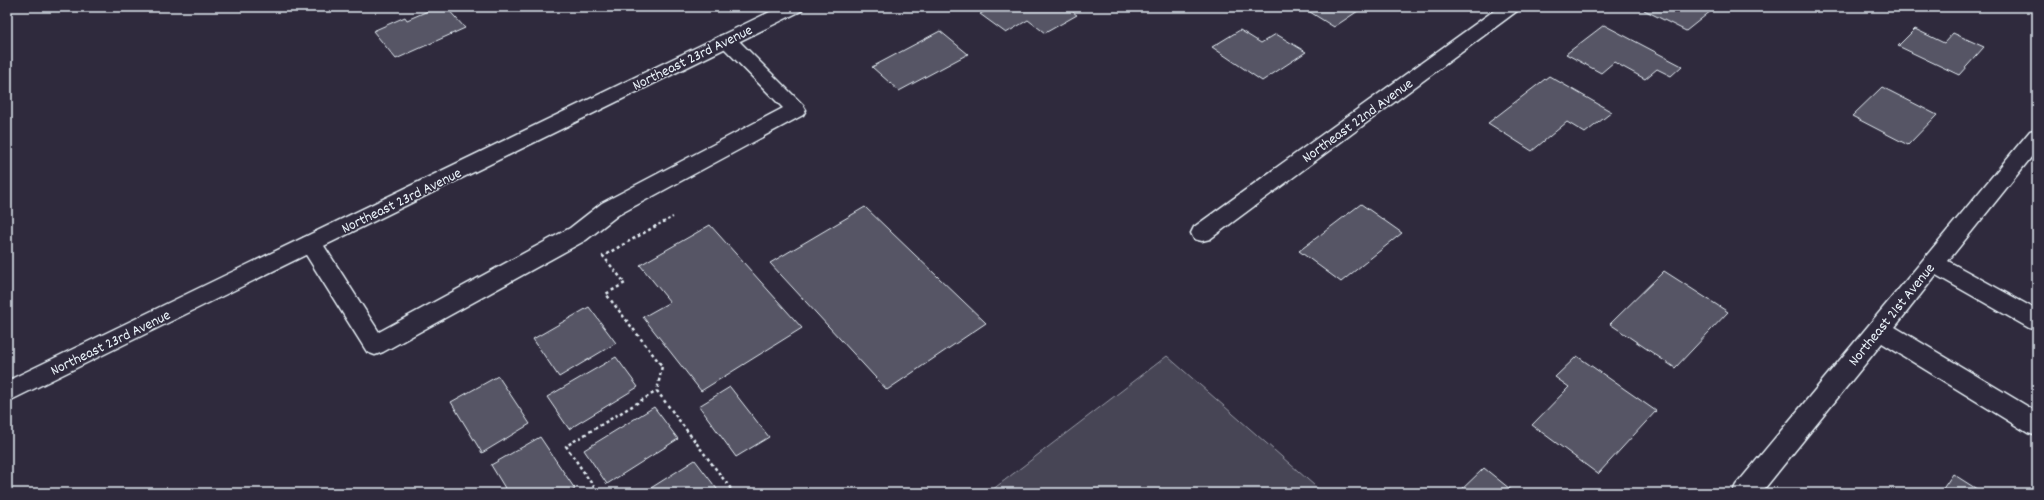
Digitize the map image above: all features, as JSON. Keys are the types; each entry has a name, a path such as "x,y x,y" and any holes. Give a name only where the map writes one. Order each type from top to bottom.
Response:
{"street":[{"name":"Northeast 23rd Avenue","path":"7,392 795,7"},
{"name":"Northeast 22nd Avenue","path":"1202,233 1511,7"},
{"path":"311,244 375,345 578,234 610,209 796,110 726,40"},
{"name":"Northeast 21st Avenue","path":"1745,493 2037,136"},
{"path":"1933,263 2037,321"},
{"path":"1879,329 2037,425"}],"path":[{"path":"598,493 566,446 657,391 662,366 606,294 625,283 603,256 673,217"},
{"path":"657,391 734,493"}],"shaded area":[{"path":"1167,356 1323,493 988,493"}],"building":[{"path":"437,7 446,7 465,28 396,59 373,31 405,17 407,20"},
{"path":"992,7 1066,7 1077,15 1045,33 1028,20 1006,33 980,14"},
{"path":"1302,7 1364,7 1334,27"},
{"path":"1647,7 1716,7 1686,31 1644,10"},
{"path":"1604,25 1682,66 1671,76 1657,69 1645,79 1614,62 1601,73 1566,54"},
{"path":"1915,29 1944,43 1953,33 1984,47 1959,75 1898,46"},
{"path":"1240,30 1261,43 1276,34 1306,52 1262,81 1212,47"},
{"path":"940,31 968,54 899,91 872,67"},
{"path":"1549,76 1612,112 1585,133 1567,122 1532,151 1488,123"},
{"path":"1882,87 1937,115 1908,145 1852,116"},
{"path":"1361,204 1402,233 1341,282 1299,251"},
{"path":"865,207 986,323 887,390 770,263"},
{"path":"710,225 802,328 701,391 643,317 670,302 640,265"},
{"path":"1664,271 1728,312 1675,368 1610,324"},
{"path":"589,307 616,343 559,377 533,339"},
{"path":"1577,356 1656,411 1598,474 1532,425 1569,387 1555,377"},
{"path":"616,357 638,387 569,429 547,397"},
{"path":"498,376 530,424 482,453 451,402"},
{"path":"730,387 769,437 736,457 699,406"},
{"path":"654,407 678,439 607,484 584,450"},
{"path":"540,437 575,489 568,493 508,493 491,465"},
{"path":"695,460 720,493 643,493"},
{"path":"1484,468 1515,493 1458,493"},
{"path":"1953,474 1983,493 1940,493"}]}
